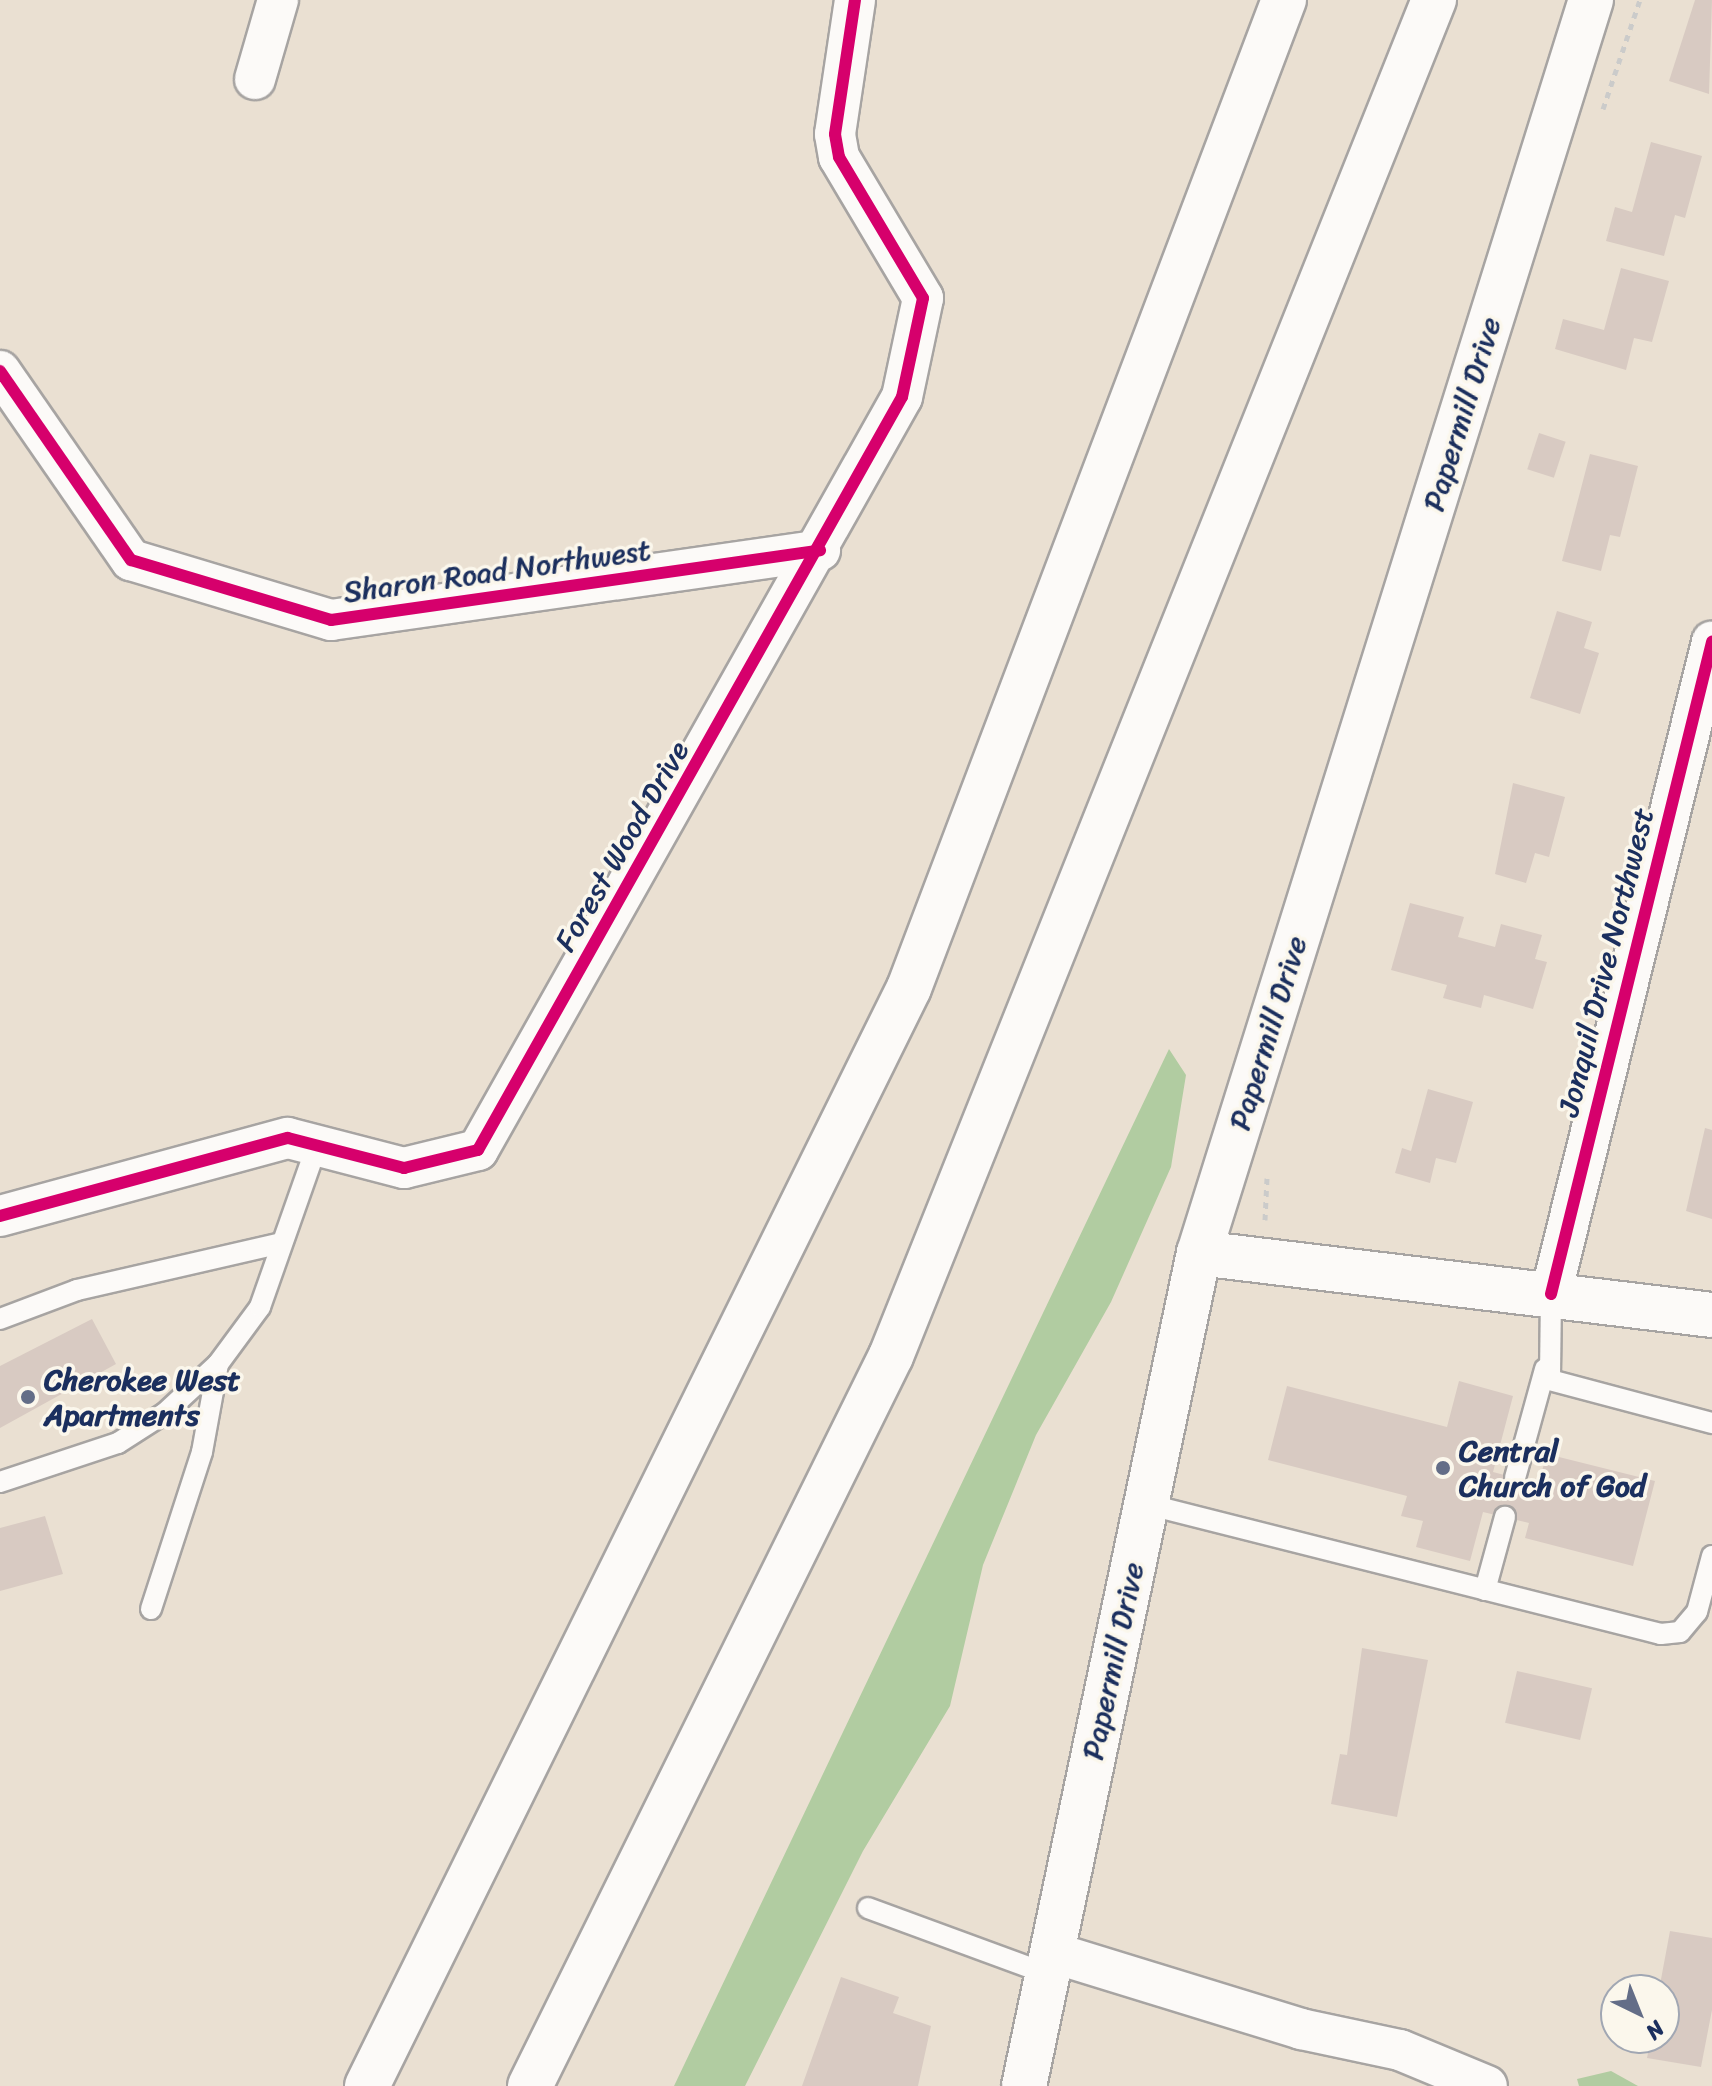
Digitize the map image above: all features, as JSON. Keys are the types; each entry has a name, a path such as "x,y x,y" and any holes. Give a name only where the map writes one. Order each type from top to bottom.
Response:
{"main road":[{"path":"367,2086 909,988 1284,0"},
{"path":"530,2086 891,1356 1434,0"},
{"name":"Papermill Drive","path":"1024,2086 1199,1253 1591,0"},
{"path":"1199,1253 1712,1315"}],"street":[{"path":"255,79 278,0"},
{"name":"Forest Wood Drive","path":"317,1145 404,1168 478,1150 816,559 902,397 923,298 839,157 836,120 855,0"},
{"name":"Sharon Road Northwest","path":"0,371 131,560 331,620 816,559"},
{"name":"Jonquil Drive Northwest","path":"1551,1294 1712,642"},
{"path":"0,1216 288,1138 317,1145"},
{"path":"1049,1963 1301,2029 1400,2050 1487,2086"}],"lane":[{"path":"0,1482 118,1443 165,1413 218,1364 260,1307 317,1145"},
{"path":"0,1319 77,1290 282,1243"},
{"path":"1515,1478 1545,1369 1551,1294"},
{"path":"151,1609 202,1452 218,1364"},
{"path":"1545,1369 1569,1390 1712,1423"},
{"path":"1146,1504 1661,1634 1680,1632 1697,1612 1712,1556"},
{"path":"1485,1590 1505,1517"},
{"path":"868,1908 1049,1963"}],"green space":[{"path":"1169,1049 1186,1075 1171,1167 1111,1302 1036,1435 983,1565 950,1706 863,1851 745,2086 674,2086"},
{"path":"1611,2071 1638,2086 1579,2086 1577,2079"}],"building":[{"path":"1695,0 1712,0 1709,94 1669,81"},
{"path":"1651,142 1702,156 1685,218 1675,215 1664,256 1606,241 1615,207 1632,212"},
{"path":"1621,268 1669,281 1652,342 1634,338 1626,370 1555,349 1563,319 1604,330"},
{"path":"1539,433 1566,442 1554,478 1527,469"},
{"path":"1590,454 1638,466 1620,537 1610,535 1601,571 1562,561"},
{"path":"1557,611 1592,622 1584,648 1599,653 1580,714 1530,698"},
{"path":"1513,783 1565,797 1549,857 1535,853 1526,883 1495,874"},
{"path":"1410,903 1464,917 1458,937 1495,947 1501,924 1542,935 1535,959 1547,962 1533,1009 1484,995 1481,1008 1443,998 1447,985 1391,970"},
{"path":"1428,1089 1473,1102 1456,1163 1436,1158 1430,1183 1395,1173 1402,1148 1411,1151"},
{"path":"1705,1128 1712,1130 1712,1219 1686,1211"},
{"name":"Cherokee West Apartments","path":"92,1319 116,1364 0,1428 0,1366"},
{"path":"1459,1381 1513,1396 1493,1472 1538,1484 1547,1454 1655,1481 1633,1566 1525,1538 1529,1523 1483,1512 1470,1561 1416,1547 1423,1521 1401,1516 1407,1496 1268,1460 1287,1386 1447,1427"},
{"name":"Cherokee West Apartments","path":"45,1516 63,1574 0,1591 0,1528"},
{"path":"1362,1648 1428,1660 1397,1817 1331,1804 1340,1754 1347,1755"},
{"path":"1517,1671 1592,1688 1580,1740 1505,1723"},
{"path":"1670,1931 1712,1938 1712,2010 1701,2067 1647,2058 1648,2054 1680,2054 1680,1974 1662,1974"},
{"path":"841,1977 899,1997 893,2013 931,2026 918,2086 802,2086"}],"cycle path":[{"path":"0,1216 288,1138 404,1168 478,1150 902,397 923,298 839,157 835,134 855,0"},
{"path":"0,371 131,560 331,620 820,550"},
{"path":"1551,1294 1712,642"}],"place":[{"name":"Cherokee West Apartments","path":"28,1397"},
{"name":"Central Church of God","path":"1443,1468"}]}
